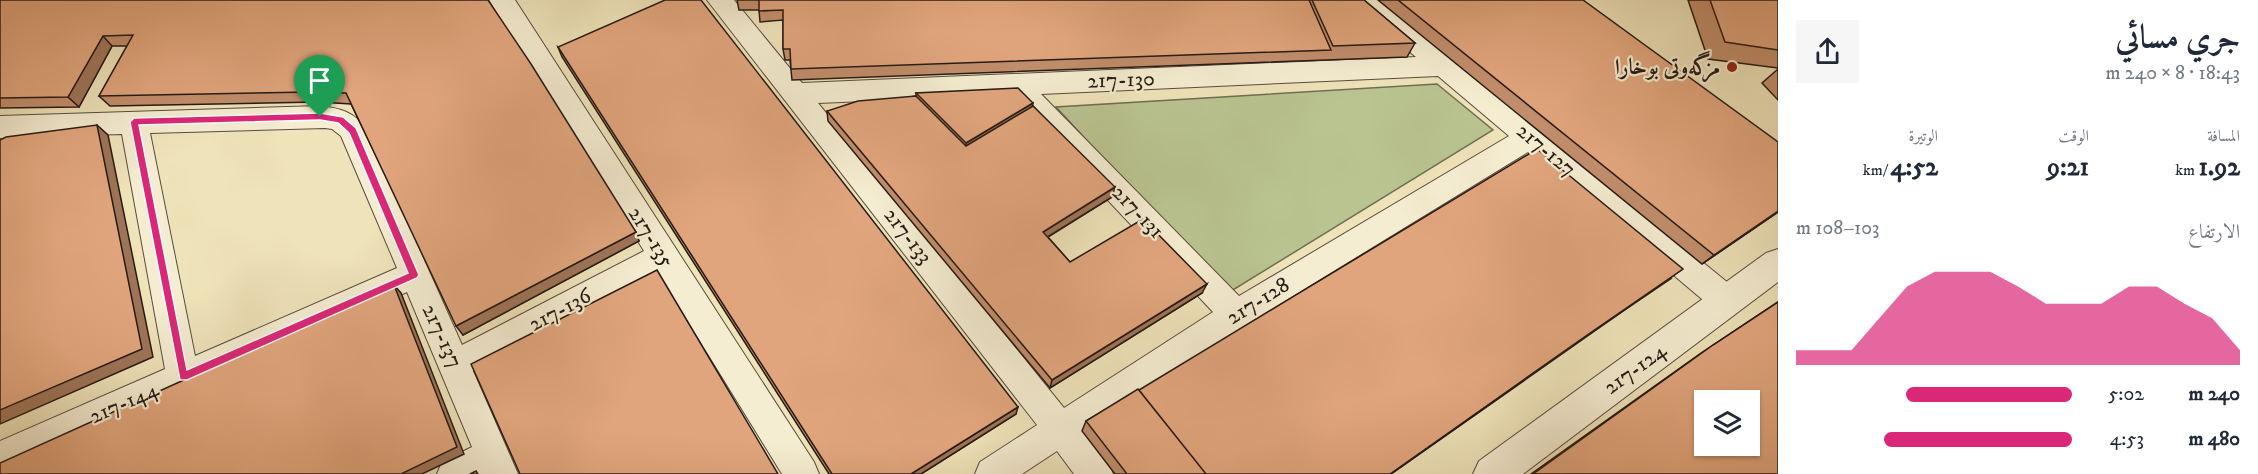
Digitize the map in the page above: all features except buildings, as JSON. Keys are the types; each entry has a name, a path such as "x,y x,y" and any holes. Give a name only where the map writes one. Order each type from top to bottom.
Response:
{"street":[{"name":"217-135","path":"502,0 802,474"},
{"name":"217-133","path":"720,0 1095,474"},
{"name":"217-127","path":"1364,0 1727,301"},
{"name":"217-130","path":"796,94 1446,66"},
{"name":"217-131","path":"1015,84 1236,314"},
{"name":"217-137","path":"0,127 320,117 340,120 352,130 414,275 456,364 497,464"},
{"path":"134,122 183,377"},
{"name":"217-128","path":"992,474 1236,314 1530,136"},
{"name":"217-136","path":"456,364 663,256"},
{"name":"217-124","path":"1492,474 1778,264"},
{"name":"217-144","path":"0,458 414,275"},
{"path":"454,474 497,464"}],"green space":[{"path":"1437,84 1493,130 1228,293 1056,107"}],"place":[{"name":"مزگەوتی بوخارا","path":"1732,67"}],"route":[{"path":"320,117 340,120 352,130 414,275 183,377 134,122 320,117"}]}
